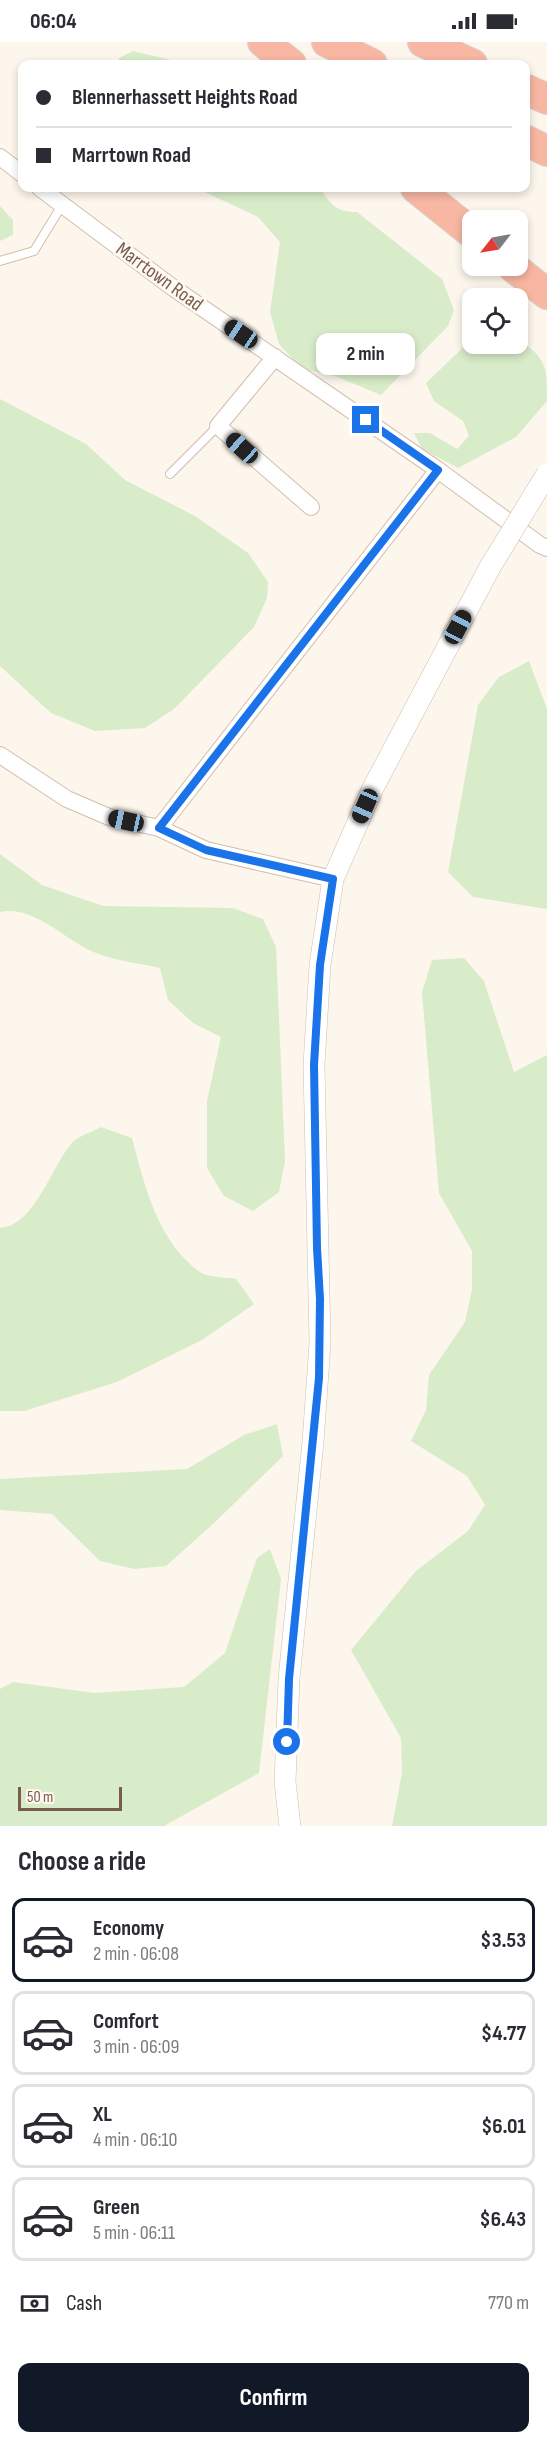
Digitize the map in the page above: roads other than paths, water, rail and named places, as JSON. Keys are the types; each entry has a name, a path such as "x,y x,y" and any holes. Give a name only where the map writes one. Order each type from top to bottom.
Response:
{"highway":[{"path":"263,42 286,60"},
{"path":"327,42 364,60"},
{"path":"423,42 463,60"},
{"path":"530,90 547,99"},
{"path":"530,142 547,151"},
{"path":"421,192 462,225"},
{"path":"524,276 547,294"}],"street":[{"path":"0,157 18,171"},
{"name":"Marrtown Road","path":"45,192 172,287 547,548"},
{"path":"275,357 218,426 310,507"},
{"path":"159,828 438,470"},
{"path":"290,1826 285,1782 289,1679 313,1442 320,1343 314,1065 320,965 333,879 373,788 490,567 547,474"},
{"path":"0,755 67,799 109,817 159,828 206,850 333,879"}],"lane":[{"path":"0,261 34,251 62,205"},
{"path":"170,474 218,426"}]}
